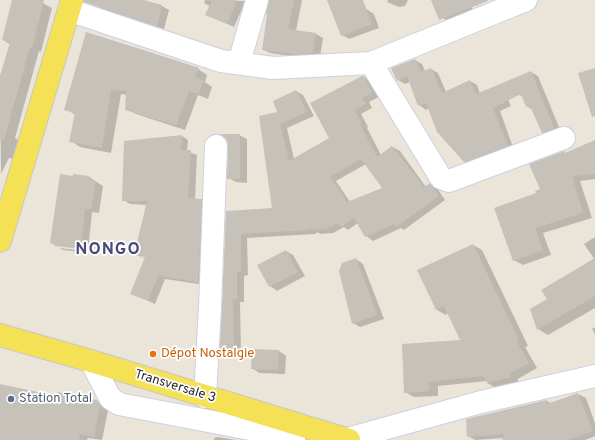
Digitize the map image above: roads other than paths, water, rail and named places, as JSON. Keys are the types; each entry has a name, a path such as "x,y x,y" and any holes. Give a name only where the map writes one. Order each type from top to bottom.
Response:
{"main road":[{"path":"0,241 70,5"},
{"name":"Transversale 3","path":"0,335 91,361 348,440"}],"street":[{"path":"239,63 257,0"},
{"path":"70,5 221,61 273,68 371,63 526,0"},
{"path":"371,63 441,178 449,181 564,138"},
{"path":"205,397 216,146"},
{"path":"91,361 110,398 119,404 277,434 294,440"},
{"path":"348,440 481,402 595,376"}],"place":[{"name":"Dépot Nostalgie","path":"153,354"},
{"name":"Station Total","path":"11,399"}],"district":[{"name":"NONGO","path":"108,251"}]}
